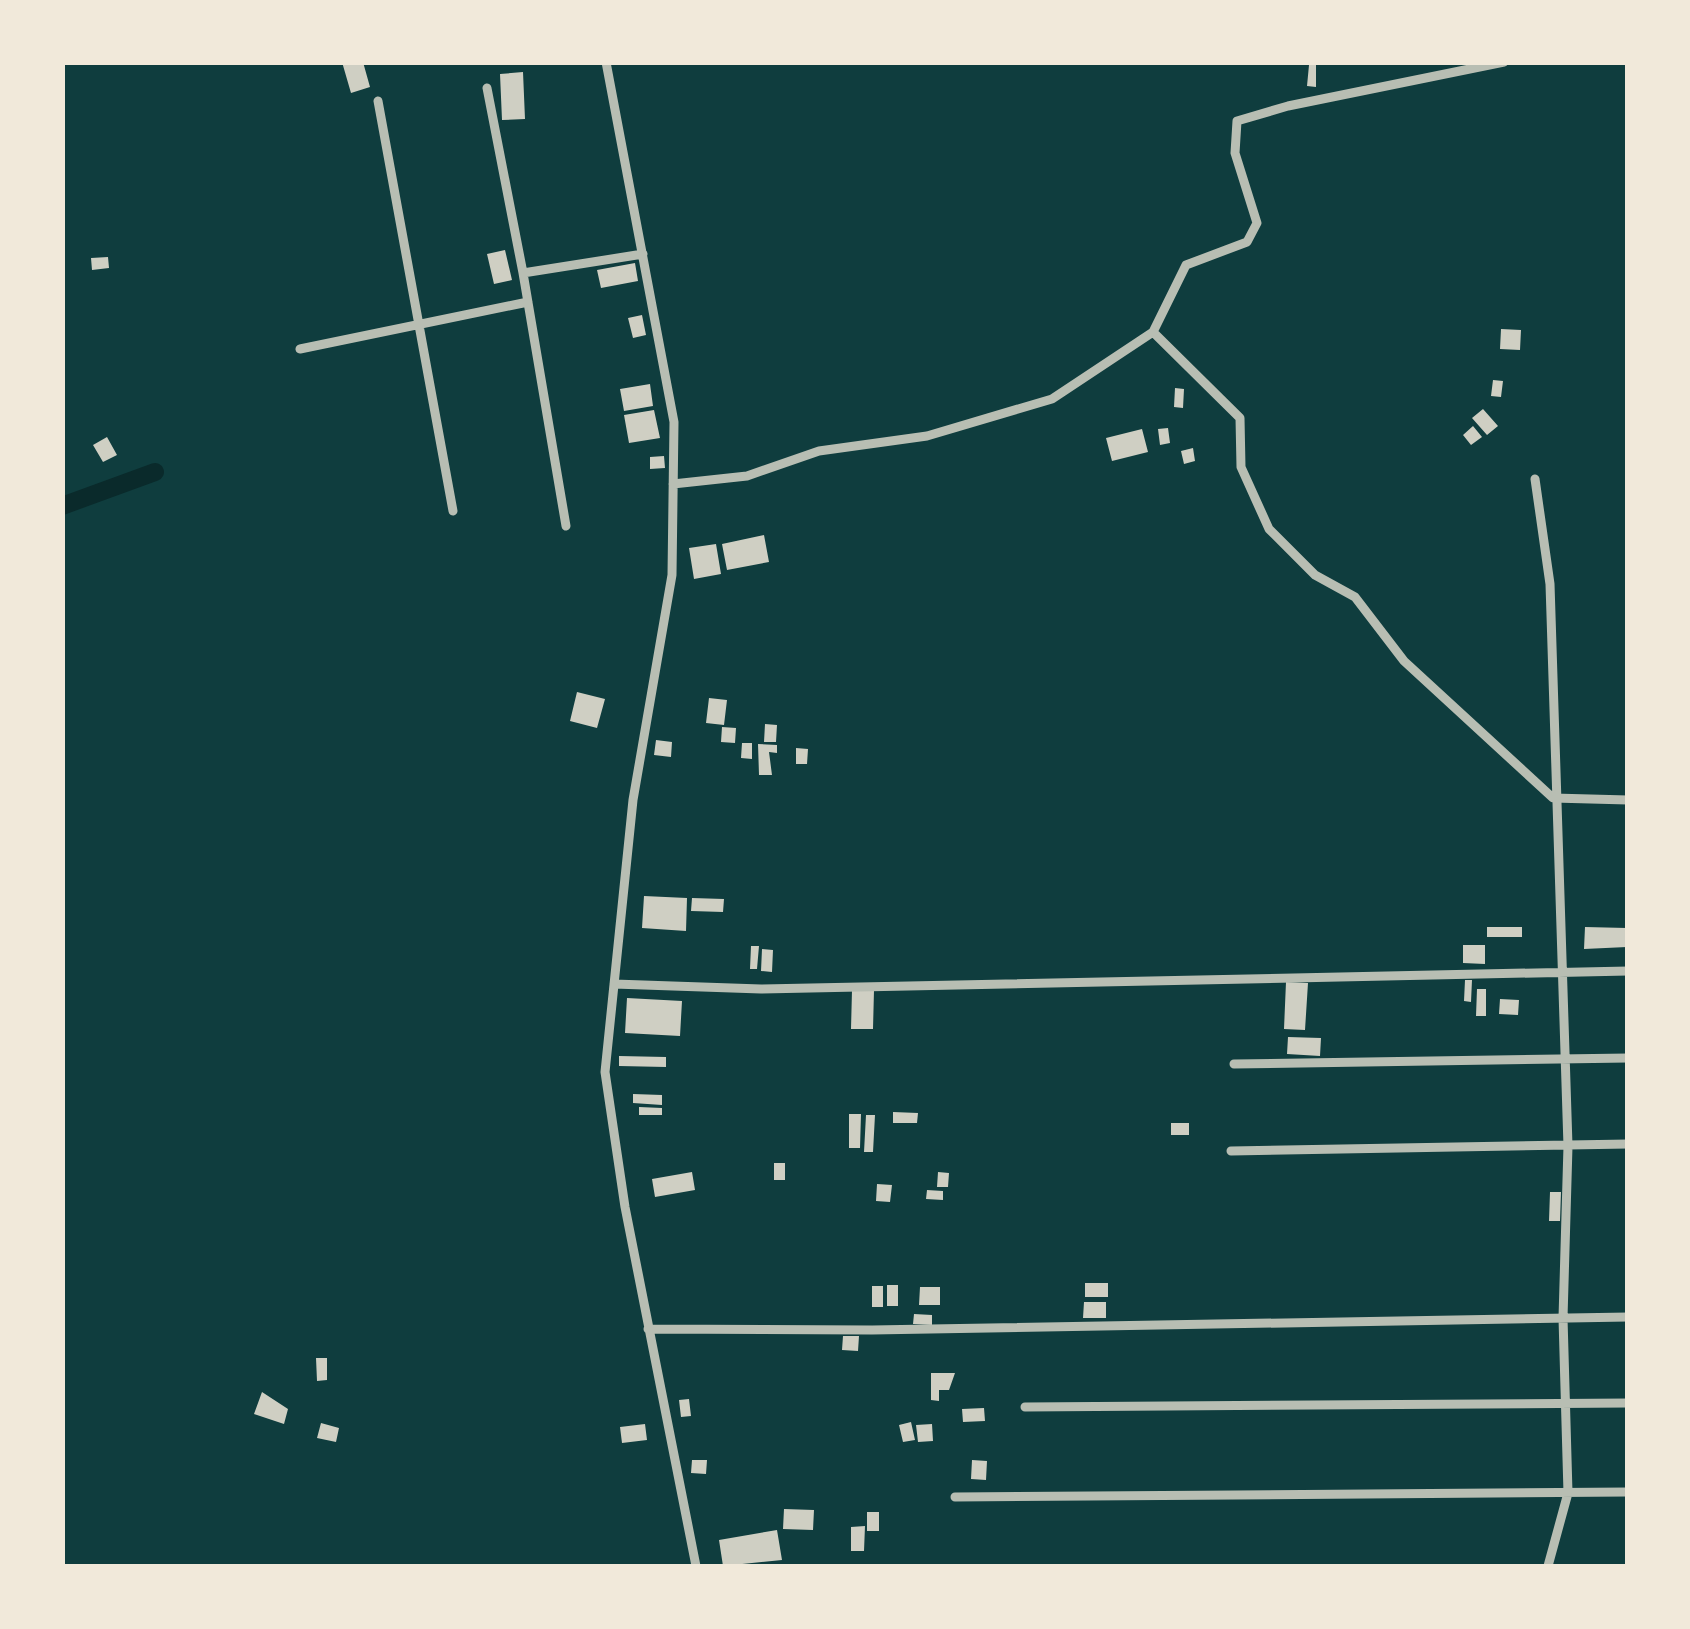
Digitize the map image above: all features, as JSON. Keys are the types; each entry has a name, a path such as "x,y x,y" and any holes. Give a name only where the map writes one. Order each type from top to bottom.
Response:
{"street":[{"path":"606,62 674,422 672,575 633,800 605,1072 648,1329 696,1566"},
{"path":"673,484 747,476 819,451 927,436 1052,398 1153,332 1174,298 1186,265 1247,242 1257,223 1235,153 1237,121 1288,106 1504,62"},
{"path":"487,88 566,526"},
{"path":"378,101 453,511"},
{"path":"523,273 642,254"},
{"path":"300,349 528,302"},
{"path":"1153,332 1240,418 1241,467 1269,529 1315,575 1355,597 1404,661 1559,801 1628,800"},
{"path":"1535,478 1550,584 1568,1146 1563,1318 1568,1494 1548,1566"},
{"path":"614,984 762,989 1628,971"},
{"path":"1234,1064 1628,1058"},
{"path":"1232,1151 1628,1144"},
{"path":"648,1329 872,1330 1628,1317"},
{"path":"1024,1407 1628,1403"},
{"path":"956,1497 1628,1492"}],"building":[{"path":"342,62 363,62 370,87 351,93"},
{"path":"1309,65 1316,65 1316,87 1307,86"},
{"path":"523,72 525,119 502,120 500,74"},
{"path":"505,250 512,280 494,284 487,254"},
{"path":"108,257 109,268 92,270 91,258"},
{"path":"635,263 638,281 601,288 597,270"},
{"path":"642,315 646,335 633,338 628,318"},
{"path":"1501,329 1521,330 1520,350 1500,349"},
{"path":"1493,380 1503,381 1501,397 1491,396"},
{"path":"650,384 653,406 624,411 620,389"},
{"path":"1175,388 1184,389 1183,408 1174,407"},
{"path":"1483,409 1498,426 1487,435 1472,418"},
{"path":"654,410 660,438 629,443 624,415"},
{"path":"1473,426 1482,437 1471,445 1463,435"},
{"path":"1168,428 1170,443 1160,445 1158,429"},
{"path":"1142,429 1148,452 1112,461 1106,438"},
{"path":"107,437 117,455 103,462 93,445"},
{"path":"1193,448 1195,461 1184,464 1181,451"},
{"path":"664,456 665,468 650,469 650,457"},
{"path":"764,535 769,562 727,570 722,544"},
{"path":"716,544 721,574 694,579 689,548"},
{"path":"577,692 605,699 597,728 570,721"},
{"path":"709,698 727,700 724,725 706,723"},
{"path":"765,724 777,725 776,742 764,742"},
{"path":"722,727 736,728 735,743 721,742"},
{"path":"656,740 672,742 671,757 654,755"},
{"path":"742,743 752,743 752,759 741,758"},
{"path":"758,744 777,745 777,753 769,752 772,775 759,775"},
{"path":"796,748 808,749 807,764 796,764"},
{"path":"644,896 687,898 686,931 642,928"},
{"path":"692,898 724,899 723,912 691,911"},
{"path":"1487,927 1522,927 1522,937 1487,937"},
{"path":"1585,927 1627,928 1627,947 1584,949"},
{"path":"1463,945 1485,945 1485,964 1463,963"},
{"path":"751,946 759,946 757,969 750,969"},
{"path":"762,949 773,950 772,972 761,971"},
{"path":"1465,980 1472,980 1471,1002 1464,1001"},
{"path":"1286,982 1308,983 1305,1030 1284,1029"},
{"path":"1477,989 1486,989 1486,1016 1476,1016"},
{"path":"852,990 874,990 873,1029 851,1029"},
{"path":"627,998 682,1001 680,1036 625,1033"},
{"path":"1500,999 1519,1000 1518,1015 1499,1014"},
{"path":"1288,1037 1321,1038 1320,1056 1287,1054"},
{"path":"619,1056 666,1057 666,1067 619,1066"},
{"path":"633,1094 662,1095 662,1105 633,1103"},
{"path":"639,1107 662,1108 662,1115 639,1115"},
{"path":"893,1112 918,1113 917,1123 893,1123"},
{"path":"849,1114 861,1114 860,1148 849,1148"},
{"path":"866,1115 875,1115 873,1152 864,1152"},
{"path":"1171,1123 1189,1123 1189,1135 1171,1135"},
{"path":"774,1163 785,1163 785,1180 774,1180"},
{"path":"692,1172 695,1190 655,1197 652,1179"},
{"path":"938,1172 949,1173 948,1187 937,1187"},
{"path":"877,1184 892,1185 890,1202 876,1201"},
{"path":"927,1190 943,1191 943,1200 926,1199"},
{"path":"1550,1192 1561,1192 1560,1221 1549,1221"},
{"path":"1085,1283 1108,1283 1108,1297 1085,1297"},
{"path":"887,1285 898,1285 898,1306 887,1306"},
{"path":"872,1286 883,1286 883,1307 872,1307"},
{"path":"920,1287 940,1287 940,1305 919,1305"},
{"path":"1084,1302 1106,1302 1106,1318 1083,1318"},
{"path":"914,1314 932,1315 932,1325 913,1324"},
{"path":"843,1336 859,1336 858,1351 842,1350"},
{"path":"316,1358 327,1358 327,1380 317,1381"},
{"path":"931,1373 955,1373 949,1390 939,1390 939,1401 931,1400"},
{"path":"262,1392 288,1409 284,1424 254,1414"},
{"path":"689,1399 691,1416 681,1417 679,1400"},
{"path":"984,1408 985,1421 963,1422 962,1409"},
{"path":"911,1422 915,1440 903,1442 899,1425"},
{"path":"321,1423 339,1428 336,1442 317,1438"},
{"path":"645,1424 647,1440 622,1443 620,1427"},
{"path":"932,1424 933,1441 918,1442 916,1425"},
{"path":"692,1460 707,1460 706,1474 691,1473"},
{"path":"972,1460 987,1461 986,1480 971,1479"},
{"path":"784,1509 814,1510 813,1530 783,1529"},
{"path":"867,1512 879,1512 879,1531 867,1531"},
{"path":"865,1526 864,1551 851,1551 851,1527"},
{"path":"777,1530 782,1560 723,1566 719,1540"}],"waterway":[{"path":"62,506 155,472"}]}
